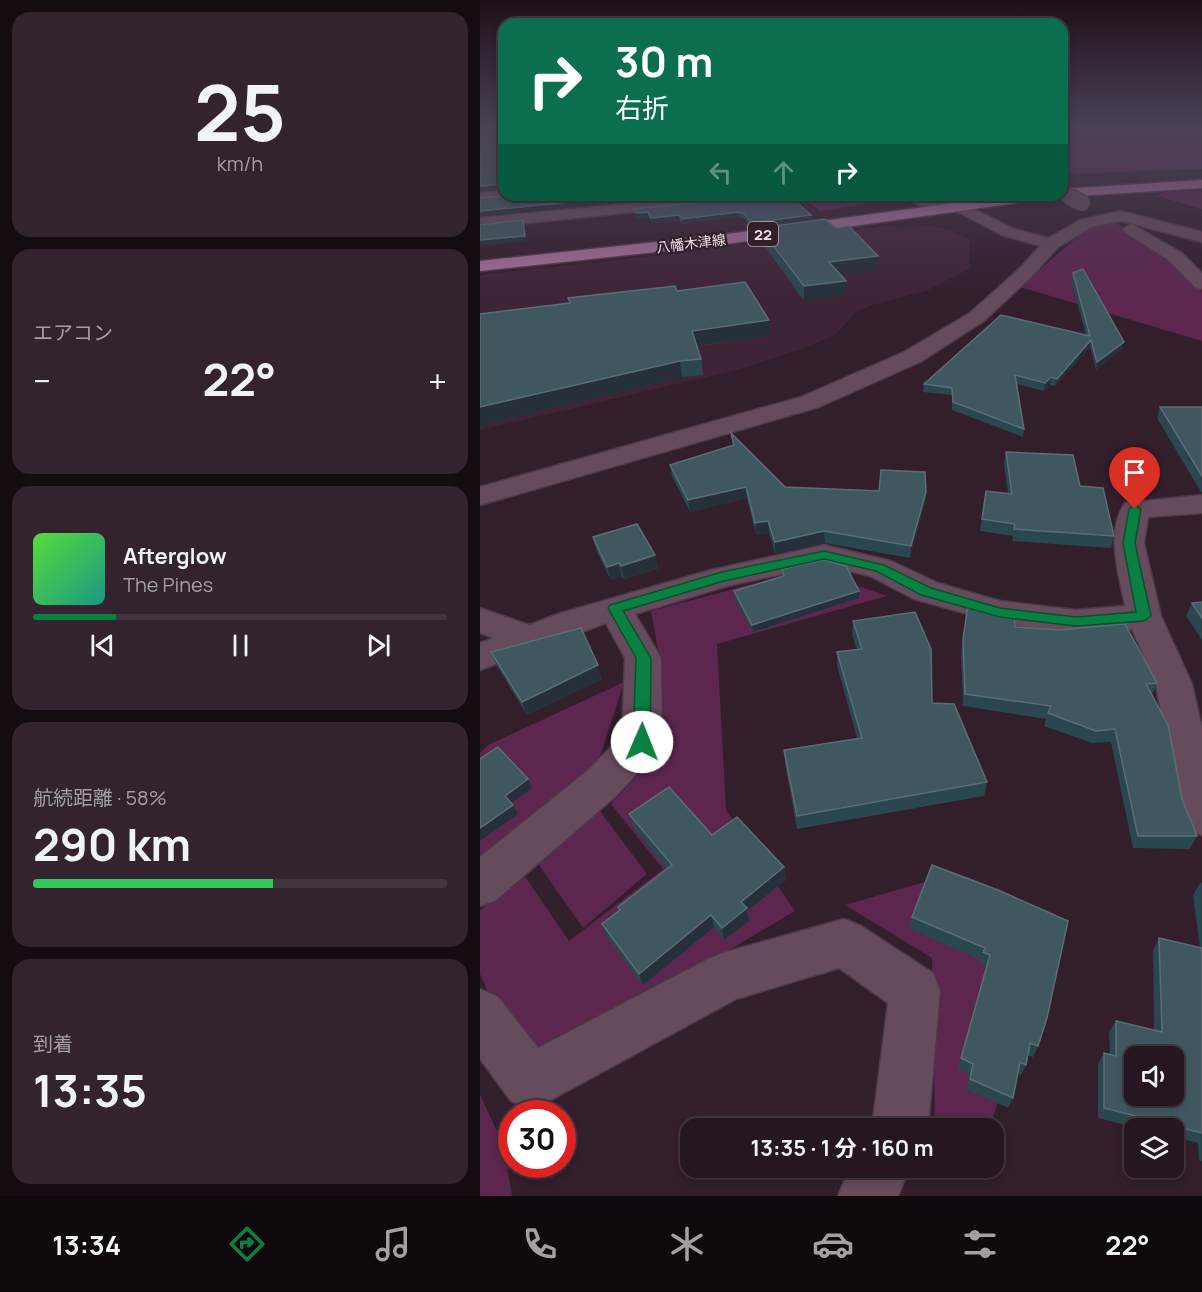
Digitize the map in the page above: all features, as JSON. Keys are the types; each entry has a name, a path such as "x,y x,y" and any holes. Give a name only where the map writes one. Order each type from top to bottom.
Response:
{"main road":[{"path":"1068,186 1096,184"},
{"path":"1068,192 1202,184"},
{"name":"八幡木津線","path":"480,257 696,234 904,201"},
{"name":"八幡木津線","path":"480,266 712,241 997,201"}],"street":[{"path":"1068,195 1108,219 1126,225 1176,257 1202,283"},
{"path":"480,197 498,196"},
{"path":"620,201 625,210"},
{"path":"480,223 705,201"},
{"path":"928,201 957,206 1008,232 1051,244"},
{"path":"480,496 810,402 912,357 977,317 1027,271 1051,244 1086,223 1121,216 1202,237"},
{"path":"480,518 595,464"},
{"path":"1202,504 1135,509 1129,543 1144,616 1174,684 1199,811 1202,816"},
{"path":"480,657 527,637 615,608 722,577 824,555 880,568 926,591 1000,612 1076,622 1144,616"},
{"path":"480,885 601,784 642,742 643,658 615,608"},
{"path":"480,620 527,637"},
{"path":"480,1015 530,1082 726,977 844,943 915,991 901,1118"},
{"path":"867,1196 876,1178"}],"shaded area":[{"path":"1202,191 1202,209 1158,196 1164,192"},
{"path":"807,201 886,201 820,211"},
{"path":"1112,220 1173,261 1200,289 1202,292 1202,341 1020,287 1092,224"},
{"path":"887,226 903,229 927,226 949,229 970,240 969,269 926,291 857,311 835,335 801,349 737,370 480,430 480,275 687,252"},
{"path":"809,569 887,596 717,644 726,810 795,911 523,1072 480,974 480,911 522,872 569,941 663,869 611,804 654,758 660,661 651,611"},
{"path":"624,682 598,763 480,856 480,753 488,745"},
{"path":"599,810 647,874 583,928 531,854"},
{"path":"935,879 1056,940 993,1118 935,1118 932,958 845,905"},
{"path":"480,1095 498,1133 498,1178 509,1178 512,1196 480,1196"}],"building":[{"path":"480,184 498,184 498,184 480,186"},
{"path":"498,197 498,201 580,201 480,211 480,198"},
{"path":"711,201 795,201 811,215 751,223 744,213 739,212 682,219 679,215 651,218 648,212 636,213 634,209"},
{"path":"825,219 836,228 849,226 878,256 829,262 846,281 804,286 760,228"},
{"path":"523,220 525,236 480,240 480,225"},
{"path":"1083,269 1124,342 1097,362 1091,340 1057,379 1051,377 1045,383 1015,375 1024,429 953,402 952,388 924,384 1001,315 1090,336 1073,273"},
{"path":"745,282 769,320 692,331 701,359 680,361 480,407 480,314 570,303 568,298 675,286 677,291"},
{"path":"1160,407 1202,407 1202,476"},
{"path":"731,433 785,487 879,491 881,470 925,472 926,492 911,546 824,531 775,542 768,521 755,523 746,487 688,500 670,465 734,445"},
{"path":"1006,452 1073,455 1080,486 1103,488 1114,536 1014,529 1015,524 982,519 986,491 1012,494"},
{"path":"637,524 655,555 621,566 619,563 607,567 593,537"},
{"path":"824,560 846,566 859,591 752,625 734,591 784,576 782,569"},
{"path":"1202,602 1202,618 1192,603"},
{"path":"968,605 1014,614 1015,627 1059,630 1125,624 1157,683 1146,684 1168,725 1182,799 1197,836 1138,836 1115,729 1096,731 1048,713 1051,706 965,694 963,639"},
{"path":"915,612 931,649 932,703 954,704 987,782 797,816 784,750 862,738 837,652 862,649 853,621"},
{"path":"581,628 598,665 522,702 491,652"},
{"path":"498,747 528,779 505,796 513,805 480,828 480,759"},
{"path":"669,787 712,835 737,817 784,867 741,902 747,908 722,928 711,915 639,974 602,924 620,910 618,907 672,865 629,814"},
{"path":"932,865 998,890 1068,921 1047,1018 1038,1046 1030,1043 1026,1065 1020,1062 1013,1098 970,1079 973,1064 961,1058 990,955 983,952 985,948 912,917"},
{"path":"1159,938 1202,948 1202,1133 1184,1128 1184,1118 1143,1118 1104,1108 1104,1053 1116,1056 1116,1021 1162,1032"}],"route":[{"path":"642,742 643,658 615,608 722,577 824,555 880,568 926,591 1000,612 1076,622 1144,616 1129,543 1135,509"}]}
